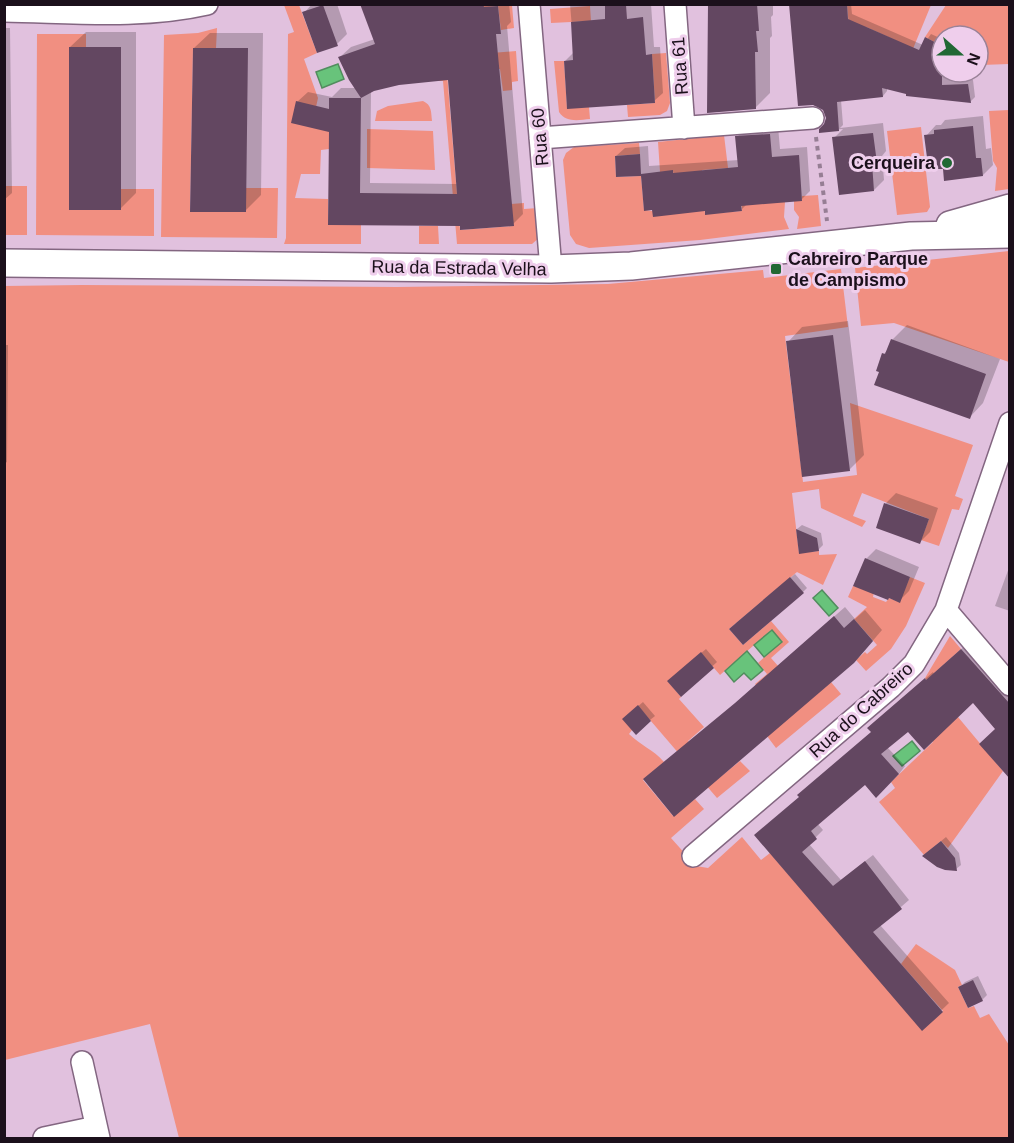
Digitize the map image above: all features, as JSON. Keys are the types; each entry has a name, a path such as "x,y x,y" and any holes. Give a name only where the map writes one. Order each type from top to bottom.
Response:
{"street":[{"path":"4,11 137,13 207,4"},
{"name":"Rua 60","path":"529,4 551,269"},
{"name":"Rua 61","path":"675,4 684,128"},
{"path":"540,138 813,118"},
{"name":"Rua da Estrada Velha","path":"911,236 1010,208"},
{"name":"Rua da Estrada Velha","path":"4,263 551,269 631,266 911,236 1010,234"},
{"name":"Rua do Cabreiro","path":"693,856 891,687 914,664 946,610 1010,423"},
{"path":"946,610 1010,685"},
{"path":"44,1138 97,1133 82,1062"}],"path":[{"path":"813,118 830,244"}],"shaded area":[{"path":"284,5 299,5 317,53 304,59 318,98 312,125 329,125 329,149 321,150 320,174 301,174 295,198 328,199 328,225 361,225 361,244 284,244 286,238 288,34 294,32"},
{"path":"426,5 512,5 514,28 501,30 498,6 442,12"},
{"path":"847,5 931,5 910,56 895,40 866,27 857,46 853,70"},
{"path":"946,5 1009,5 1009,64 990,65 990,24 934,24"},
{"path":"590,6 591,21 551,23 550,9"},
{"path":"217,28 216,48 193,48 190,211 245,212 246,188 278,188 277,238 161,237 164,35 198,33"},
{"path":"930,29 930,40 925,37"},
{"path":"37,34 86,34 86,47 69,47 69,210 121,210 121,189 154,189 154,236 36,235"},
{"path":"516,51 518,81 512,82 512,90 503,91 500,69 447,74 460,230 513,226 511,204 524,203 524,209 538,208 540,237 532,244 457,244 443,81 438,81 466,55"},
{"path":"666,53 670,103 667,111 660,115 628,117 627,105 655,103 652,54"},
{"path":"554,61 564,61 567,108 589,107 590,119 569,119 559,112"},
{"path":"338,64 344,79 322,88 316,72"},
{"path":"423,101 430,107 432,121 375,121 377,111 388,106"},
{"path":"1009,110 1009,189 995,191 997,168 993,161 989,111"},
{"path":"921,127 930,207 927,212 897,215 887,131"},
{"path":"367,129 433,131 435,170 367,168"},
{"path":"724,135 728,168 702,170 705,214 742,211 740,187 785,202 784,217 789,229 700,240 589,248 576,244 570,235 563,160 566,153 574,147 639,143 640,154 615,156 616,177 641,176 644,210 678,214 673,171 660,172 658,142"},
{"path":"5,186 27,186 27,235 5,235"},
{"path":"818,195 821,226 797,229 799,217 794,210 794,201 802,201 802,196"},
{"path":"419,226 438,226 439,244 419,244"},
{"path":"1009,251 1009,362 894,323 861,326 855,268"},
{"path":"841,269 848,327 785,336 803,482 857,475 850,403 973,445 955,496 963,499 959,510 952,509 939,546 921,540 929,519 862,493 853,516 866,521 862,527 821,508 819,489 792,493 799,553 819,551 819,555 837,554 823,585 797,572 729,629 743,645 771,621 789,642 771,658 809,701 831,682 841,694 776,748 767,736 786,720 755,684 767,674 758,663 782,641 771,630 720,675 701,653 668,681 681,697 679,699 704,727 688,741 719,778 740,761 750,771 717,798 638,706 629,734 664,762 643,780 673,816 695,799 704,809 671,838 696,866 708,868 742,837 761,860 770,853 922,1030 943,1011 901,964 916,944 955,970 962,985 958,987 968,1008 974,1006 980,1018 989,1014 1009,1045 1009,1138 179,1138 150,1024 5,1060 4,286 397,287 608,284 763,270 764,278"},
{"path":"910,577 925,583 906,626 891,649 866,671 856,660 877,645 854,619 867,607 848,597 853,586 874,592 873,597 886,602 889,598 899,602"},
{"path":"822,590 838,608 829,616 813,598"},
{"path":"772,630 782,642 764,657 754,645"},
{"path":"950,636 961,649 930,677 939,695 925,678"},
{"path":"747,651 763,670 751,680 744,673 734,682 725,671"},
{"path":"958,717 1003,771 948,848 941,841 924,855 879,802 895,788 891,782 933,742 920,728"},
{"path":"912,741 920,751 902,766 893,756"}],"building":[{"path":"360,4 498,6 501,34 496,34 514,226 460,230 460,226 328,225 329,132 291,123 296,101 329,109 329,98 361,98 338,57 375,44","holes":["448,80 457,194 360,193 361,98 374,91 399,85"]},
{"path":"708,4 757,4 759,31 756,31 758,52 755,52 756,109 707,113"},
{"path":"789,4 847,4 848,19 919,50 925,37 930,40 930,84 968,84 971,103 906,96 906,94 882,88 883,97 837,102 839,131 819,133 826,118 823,110 813,105 798,106"},
{"path":"323,5 338,46 317,53 302,12"},
{"path":"626,5 627,19 643,17 646,55 652,54 655,103 567,109 564,61 573,60 571,22 605,19 605,6"},
{"path":"69,47 121,47 121,210 69,210"},
{"path":"193,48 248,48 246,212 190,212"},
{"path":"973,126 976,158 981,158 983,176 944,181 943,169 937,169 937,164 928,165 924,135 934,134 934,130"},
{"path":"873,133 877,163 872,163 874,191 839,195 832,137"},
{"path":"770,134 772,157 799,155 802,201 741,206 742,211 705,215 705,211 653,217 652,210 644,211 641,176 616,177 615,156 640,154 641,174 738,167 735,136"},
{"path":"833,335 850,471 802,477 786,341"},
{"path":"891,339 986,374 970,419 874,385 882,353 885,354"},
{"path":"884,503 929,519 920,544 876,528"},
{"path":"796,529 817,538 819,551 799,554"},
{"path":"865,558 910,577 900,603 853,586"},
{"path":"790,577 804,593 743,645 729,629"},
{"path":"834,616 844,628 854,619 873,641 854,663 674,817 643,779 735,703"},
{"path":"961,649 1010,704 1010,779 979,744 995,729 973,703 924,750 908,732 881,754 899,774 876,798 865,785 811,831 817,839 802,852 833,886 865,861 902,909 873,932 943,1012 922,1031 754,835 871,732 867,728"},
{"path":"701,652 714,668 681,697 667,681"},
{"path":"638,705 651,721 636,735 622,719"},
{"path":"941,841 955,858 957,871 937,867 922,856"},
{"path":"973,980 983,1001 968,1008 958,987"}],"place":[{"name":"Cerqueira","path":"947,163"},
{"name":"Cabreiro Parque de Campismo","path":"776,269"}]}
